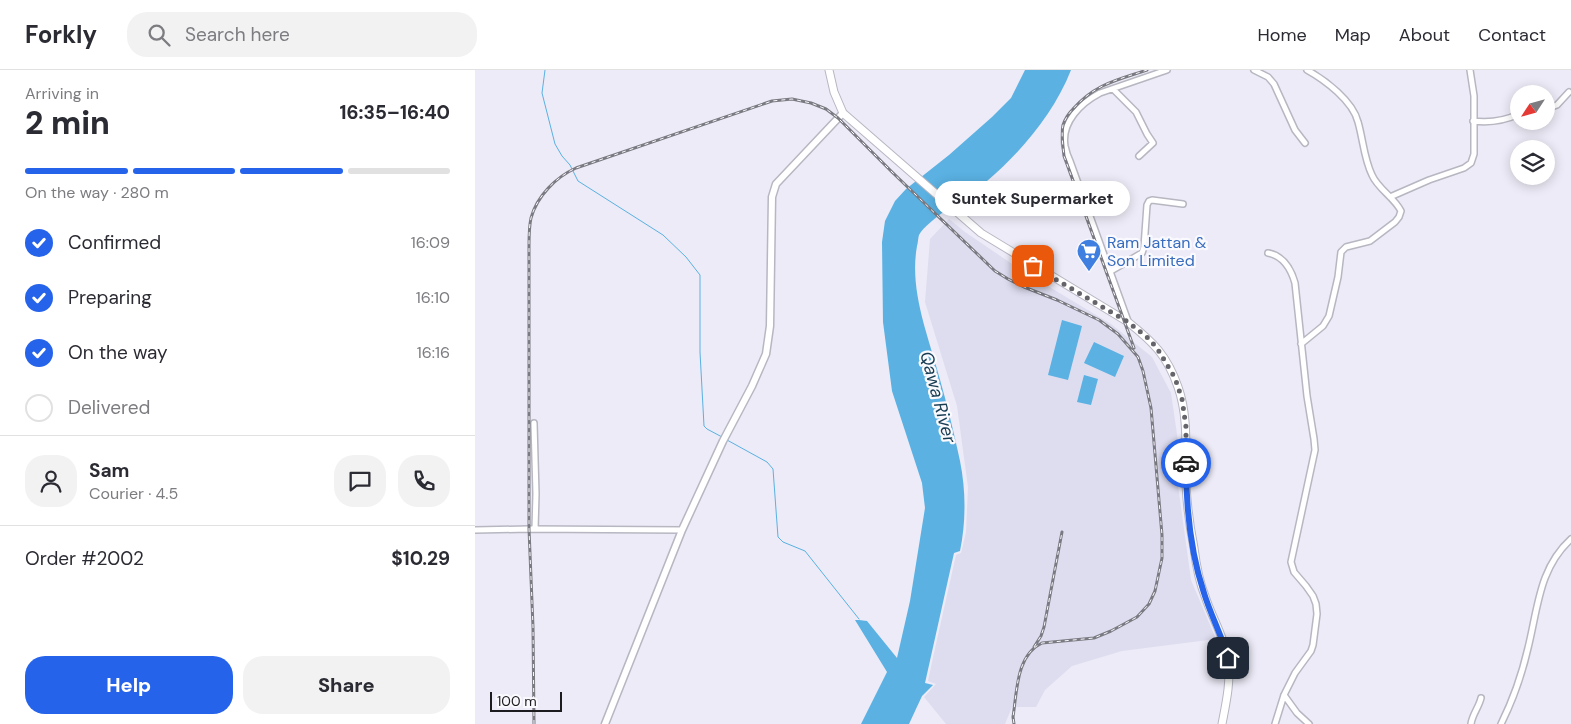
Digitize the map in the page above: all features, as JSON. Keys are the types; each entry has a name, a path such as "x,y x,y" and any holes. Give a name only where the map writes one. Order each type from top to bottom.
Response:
{"main road":[{"path":"829,70 834,92 843,113 955,212 993,241 1128,322 1157,348 1175,378 1182,399 1186,427 1186,486 1193,548 1200,581 1228,658 1230,672 1229,689 1223,724"}],"street":[{"path":"1128,322 1070,162 1065,146 1066,129 1082,104 1100,93 1167,70"},
{"path":"1254,70 1268,77 1274,84 1295,130 1305,143"},
{"path":"1301,344 1323,326 1329,316 1338,278 1341,252 1346,246 1369,241 1401,214 1400,208 1377,183 1369,169 1358,120 1354,111 1334,90 1307,70"},
{"path":"1390,196 1464,168 1471,163 1474,154 1474,96 1470,70"},
{"path":"1113,89 1135,112 1153,143 1139,156"},
{"path":"1555,106 1569,92"},
{"path":"605,724 682,530 766,354 769,339 772,197 776,184 843,113"},
{"path":"1473,122 1504,120 1510,118"},
{"path":"1109,272 1142,253 1147,205 1149,202 1152,200 1183,204"},
{"path":"1268,253 1280,257 1291,270 1295,283 1315,450 1291,562 1294,572 1307,586 1316,604 1317,614 1313,645 1311,651 1295,673 1284,695 1275,724"},
{"path":"534,423 535,529"},
{"path":"475,530 682,530"},
{"path":"1501,724 1513,698 1520,676 1544,577 1553,561 1571,539"},
{"path":"1284,695 1297,713 1309,724"},
{"path":"1471,724 1481,698"}],"shaded area":[{"path":"949,219 1018,268 1111,324 1152,357 1171,393 1178,441 1176,471 1191,580 1216,639 1122,651 1072,666 1045,690 1036,707 1012,707 1005,724 946,724 924,697 936,684 928,681 956,555 961,553 966,532 968,487 957,406 925,302 930,239"}],"water":[{"name":"Qawa River","path":"1025,70 1071,70 1056,101 1046,116 1013,157 987,181 940,214 919,235 915,263 918,296 960,461 964,495 963,529 960,551 954,553 925,683 933,685 922,696 909,724 861,724 887,672 855,620 867,621 897,658 910,601 925,508 922,483 892,391 883,322 882,242 885,221 895,201 906,189 949,155 1011,98"},
{"path":"1062,320 1082,326 1068,380 1048,375"},
{"path":"1094,342 1124,356 1115,377 1084,363"},
{"path":"1084,375 1098,379 1091,405 1077,402"}],"waterway":[{"path":"545,70 542,93 555,144 570,165 578,181 663,235 686,257 700,275 700,352 704,426 722,437"},
{"path":"727,440 767,462 773,469 778,537 783,542 805,551 859,619"}],"railway":[{"path":"1134,348 1064,156 1062,132 1063,125 1069,114 1081,101 1098,88 1147,70"},
{"path":"534,724 529,529 529,239 530,221 534,210 548,188 576,168 772,101 792,99 811,103 826,109 838,118 995,271 1024,287 1099,320 1118,334 1138,357 1143,371 1151,408 1162,535 1162,558 1155,591 1149,604 1137,617 1111,631 1094,638 1042,643 1033,649 1022,665 1019,675 1013,717 1014,724"},
{"path":"1034,647 1044,627 1062,532"}],"way so far":[{"path":"1033,266 1128,322 1157,348 1175,378 1182,399 1186,427 1186,463"}],"place":[{"name":"Suntek Supermarket","path":"1033,266"},
{"name":"Ram Jattan & Son Limited","path":"1089,272"}],"route":[{"path":"1186,463 1186,486 1193,548 1200,581 1228,658"}]}
